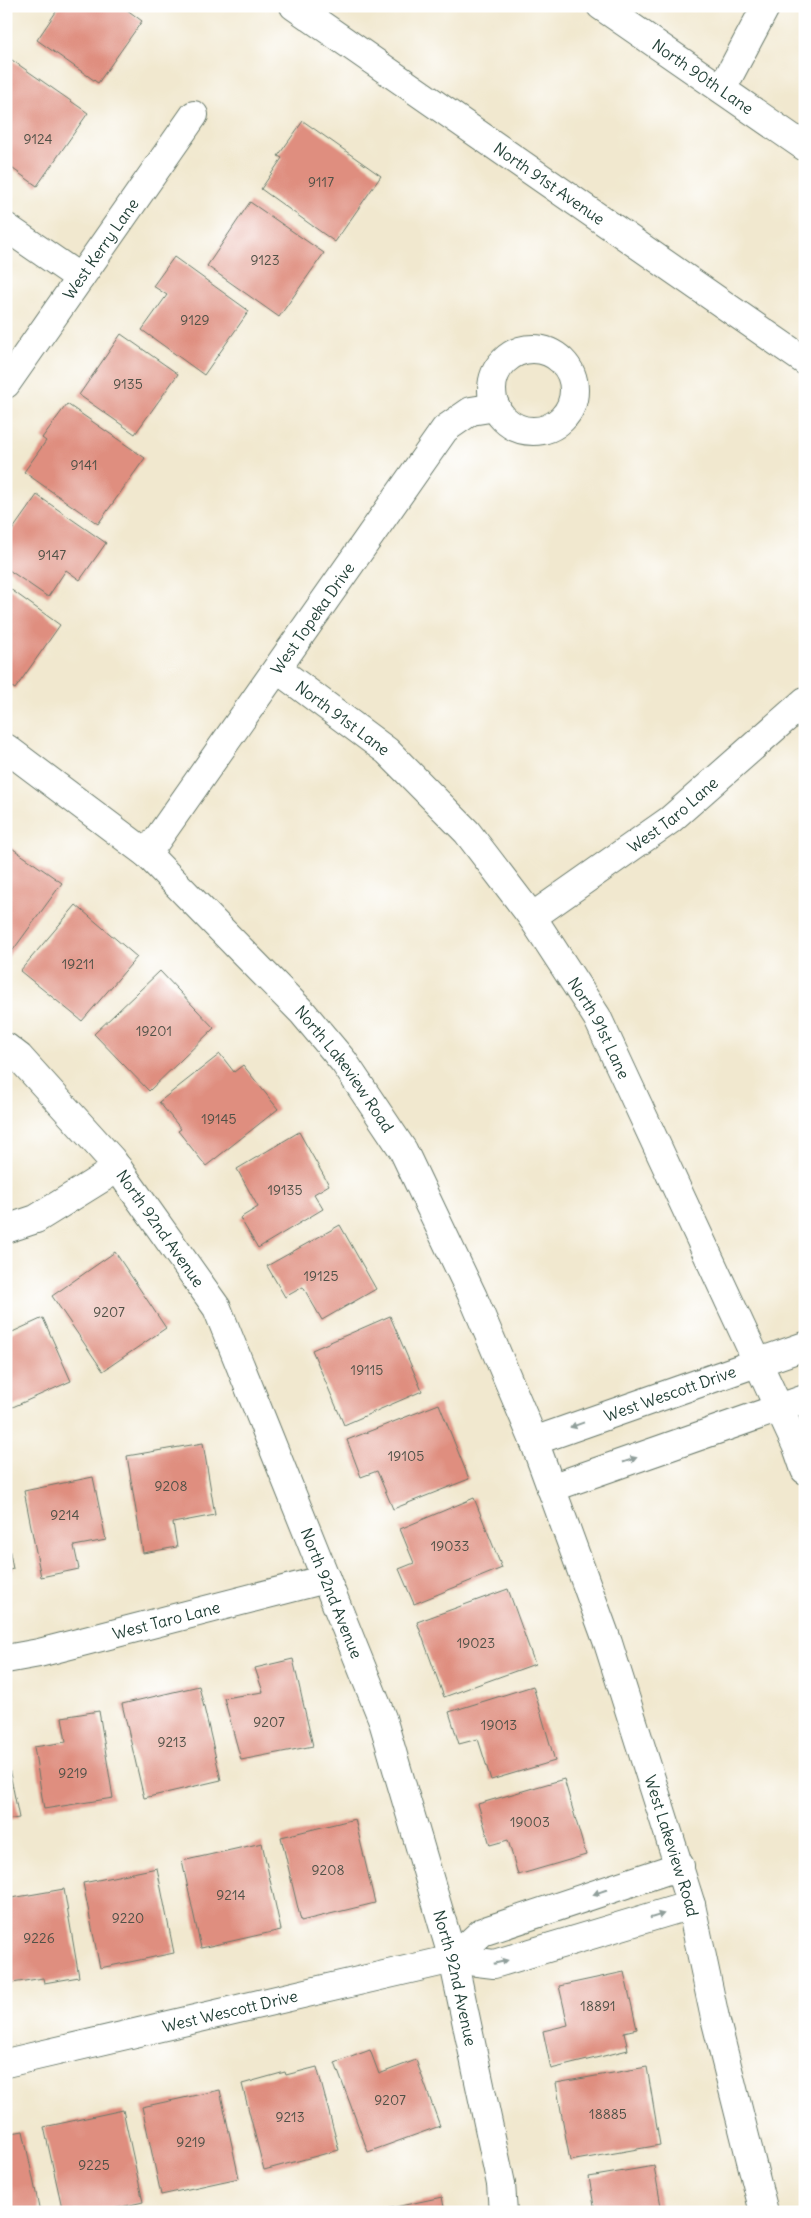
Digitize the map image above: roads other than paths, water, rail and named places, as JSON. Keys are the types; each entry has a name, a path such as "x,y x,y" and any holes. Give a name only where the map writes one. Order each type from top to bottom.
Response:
{"street":[{"name":"North 91st Avenue","path":"294,6 805,361"},
{"name":"North 90th Lane","path":"602,6 805,147"},
{"path":"722,89 766,6"},
{"name":"West Kerry Lane","path":"6,384 194,115"},
{"path":"6,227 80,278"},
{"name":"West Topeka Drive","path":"147,854 445,429 471,411 496,407"},
{"name":"North 91st Lane","path":"277,669 387,751 467,832 532,917 597,1017 758,1362 797,1447 805,1470"},
{"name":"West Taro Lane","path":"532,917 670,820 805,701"},
{"name":"North Lakeview Road","path":"6,748 147,854 304,1013 344,1062 403,1150 468,1288 534,1441 550,1488"},
{"name":"North 92nd Avenue","path":"6,1047 20,1057 118,1168 217,1308 382,1718 453,1959 501,2184 504,2212"},
{"path":"6,1229 36,1219 118,1168"},
{"name":"West Wescott Drive","path":"534,1441 805,1346"},
{"path":"550,1488 805,1399"},
{"name":"West Lakeview Road","path":"550,1488 608,1643 680,1866 691,1905 715,2018 764,2212"},
{"name":"West Taro Lane","path":"6,1659 39,1653 326,1579"},
{"name":"West Wescott Drive","path":"453,1959 482,1932 680,1866"},
{"name":"West Wescott Drive","path":"6,2063 453,1959 494,1964 691,1905"}]}
